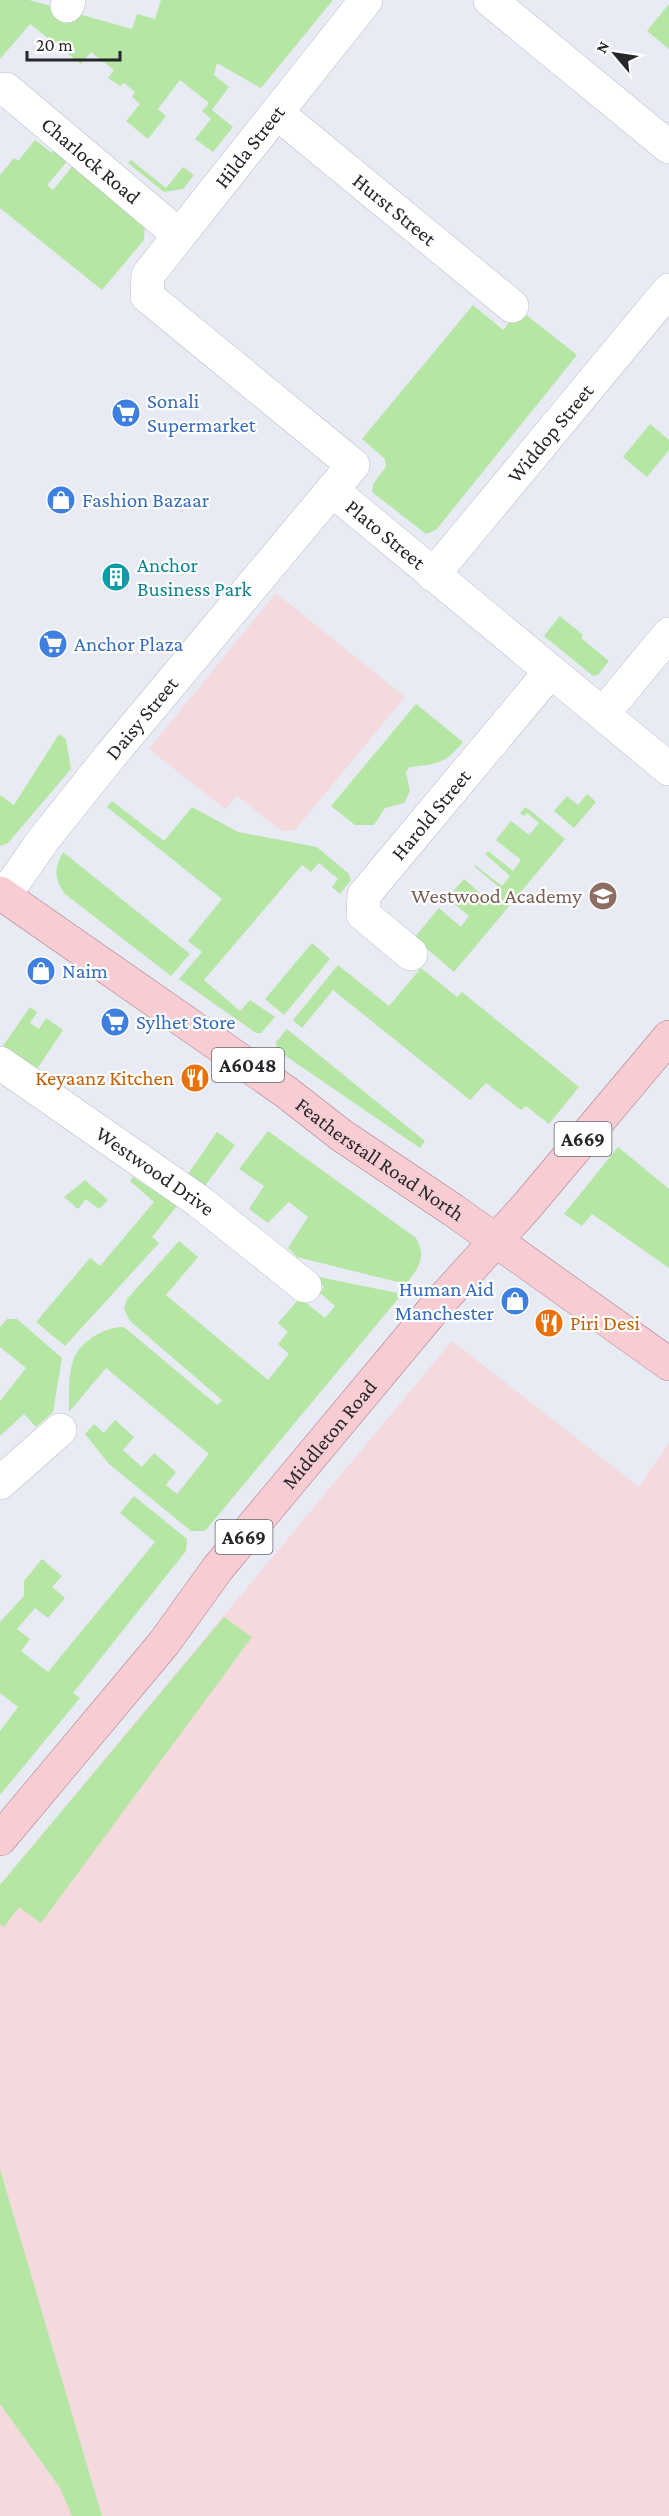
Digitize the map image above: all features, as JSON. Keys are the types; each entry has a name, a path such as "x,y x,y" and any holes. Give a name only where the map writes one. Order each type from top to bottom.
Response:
{"main road":[{"name":"Featherstall Road North","path":"2,895 277,1086 341,1135 495,1239"},
{"name":"Middleton Road","path":"0,1839 164,1643 226,1559 432,1310 527,1206 669,1037"},
{"name":"A6048","path":"495,1239 669,1364"}],"street":[{"name":"Hilda Street","path":"147,296 148,275 366,0"},
{"path":"490,0 669,147"},
{"name":"Charlock Road","path":"0,90 6,89 179,235"},
{"name":"Hurst Street","path":"277,112 512,306"},
{"name":"Widdop Street","path":"433,575 669,290"},
{"name":"Plato Street","path":"147,296 353,465 333,491 669,769"},
{"name":"Daisy Street","path":"2,895 111,755 333,491"},
{"path":"603,714 669,634"},
{"name":"Harold Street","path":"411,954 363,914 364,895 550,672"},
{"name":"Westwood Drive","path":"0,1063 200,1202 305,1286"},
{"path":"0,1483 60,1430"}],"shaded area":[{"path":"276,593 405,697 295,830 282,831 237,796 225,809 149,749"},
{"path":"452,1341 639,1487 669,1443 669,2516 102,2516 0,2169 0,1885"},
{"path":"0,2404 60,2488 72,2516 0,2516"}],"green space":[{"path":"0,0 29,0 132,29 137,14 155,19 161,0 333,0 261,88 217,63 214,75 229,87 212,110 233,127 213,152 195,139 211,119 202,111 209,103 180,80 158,109 166,116 148,139 126,121 140,104 132,97 135,92 124,83 120,86 108,78 114,70 91,52 81,64 30,24 0,59"},
{"path":"669,4 669,49 647,31"},
{"path":"35,140 52,153 58,147 71,157 47,185 53,190 75,163 145,222 144,240 102,290 0,208 0,175 14,158 18,161"},
{"path":"131,160 166,188 183,167 194,175 183,189 164,192 128,163"},
{"path":"473,305 503,330 520,310 577,355 436,530 426,534 372,492 373,484 386,467 385,459 362,439"},
{"path":"650,424 669,440 669,450 647,477 623,457"},
{"path":"560,616 583,635 581,638 609,661 598,675 593,676 544,636"},
{"path":"416,704 463,742 451,755 440,762 410,767 406,772 410,791 404,803 385,808 374,825 355,825 331,806"},
{"path":"59,734 66,739 71,769 8,843 0,846 0,795 14,805"},
{"path":"587,794 596,802 574,828 554,811 567,796 578,805"},
{"path":"112,801 164,841 192,807 238,832 317,847 349,874 351,880 340,894 332,887 338,879 319,863 311,872 302,865 204,980 240,1011 250,1000 275,1017 261,1033 256,1033 179,979 202,952 188,941 222,899 107,807"},
{"path":"526,807 565,839 454,972 414,938 439,908 461,927 469,916 447,898 464,879 490,902 501,889 474,866 502,886 510,876 485,854 488,851 513,871 521,860 496,840 511,821 529,835 539,823 527,813 524,816 520,813"},
{"path":"63,852 190,954 171,976 65,894 57,878 58,863"},
{"path":"312,943 330,959 284,1015 265,999"},
{"path":"338,965 389,1006 421,968 457,997 462,992 579,1087 549,1124 526,1106 521,1110 486,1083 470,1100 333,990 302,1028 293,1020"},
{"path":"30,1007 37,1012 30,1023 39,1029 46,1018 63,1030 37,1069 3,1046"},
{"path":"287,1029 425,1141 420,1148 277,1050 276,1042"},
{"path":"268,1131 416,1238 421,1251 420,1262 406,1284 297,1257 288,1248 308,1217 289,1202 268,1223 249,1209 264,1186 239,1169"},
{"path":"217,1132 235,1145 205,1186 188,1174"},
{"path":"618,1147 669,1189 669,1268 592,1214 582,1226 564,1214"},
{"path":"133,1177 177,1206 152,1237 159,1243 65,1346 36,1322 90,1258 100,1266 154,1202 130,1181"},
{"path":"85,1180 108,1200 99,1209 86,1199 78,1209 64,1197"},
{"path":"179,1241 198,1257 166,1295 268,1380 289,1354 278,1344 288,1332 278,1323 300,1298 325,1318 335,1306 320,1293 324,1287 317,1281 319,1277 402,1294 205,1531 191,1531 109,1464 85,1434 94,1424 104,1433 115,1420 134,1437 123,1450 142,1467 154,1453 176,1472 166,1485 177,1494 209,1454 106,1368 69,1412 70,1373 76,1354 101,1332 117,1327 124,1327 217,1405 222,1400 130,1321 124,1309 127,1299"},
{"path":"7,1319 17,1319 62,1358 53,1412 36,1427 24,1414 0,1436 0,1401 26,1368 0,1347 0,1327"},
{"path":"134,1496 187,1539 186,1551 73,1693 80,1698 0,1795 0,1731 18,1707 0,1693 0,1622 24,1596 24,1581 42,1559 62,1576 52,1587 65,1598 48,1618 35,1608 17,1629 30,1639 21,1651 48,1672 155,1542 120,1513"},
{"path":"224,1617 252,1637 41,1923 19,1907 4,1927 0,1924 0,1885"},
{"path":"0,2169 102,2516 72,2516 60,2488 0,2404"}],"place":[{"name":"Sonali Supermarket","path":"126,413"},
{"name":"Fashion Bazaar","path":"61,500"},
{"name":"Anchor Business Park","path":"116,577"},
{"name":"Anchor Plaza","path":"53,644"},
{"name":"Westwood Academy","path":"603,896"},
{"name":"Naim","path":"41,971"},
{"name":"Sylhet Store","path":"115,1022"},
{"name":"Keyaanz Kitchen","path":"195,1078"},
{"name":"Human Aid Manchester","path":"515,1301"},
{"name":"Piri Desi","path":"549,1323"}]}
